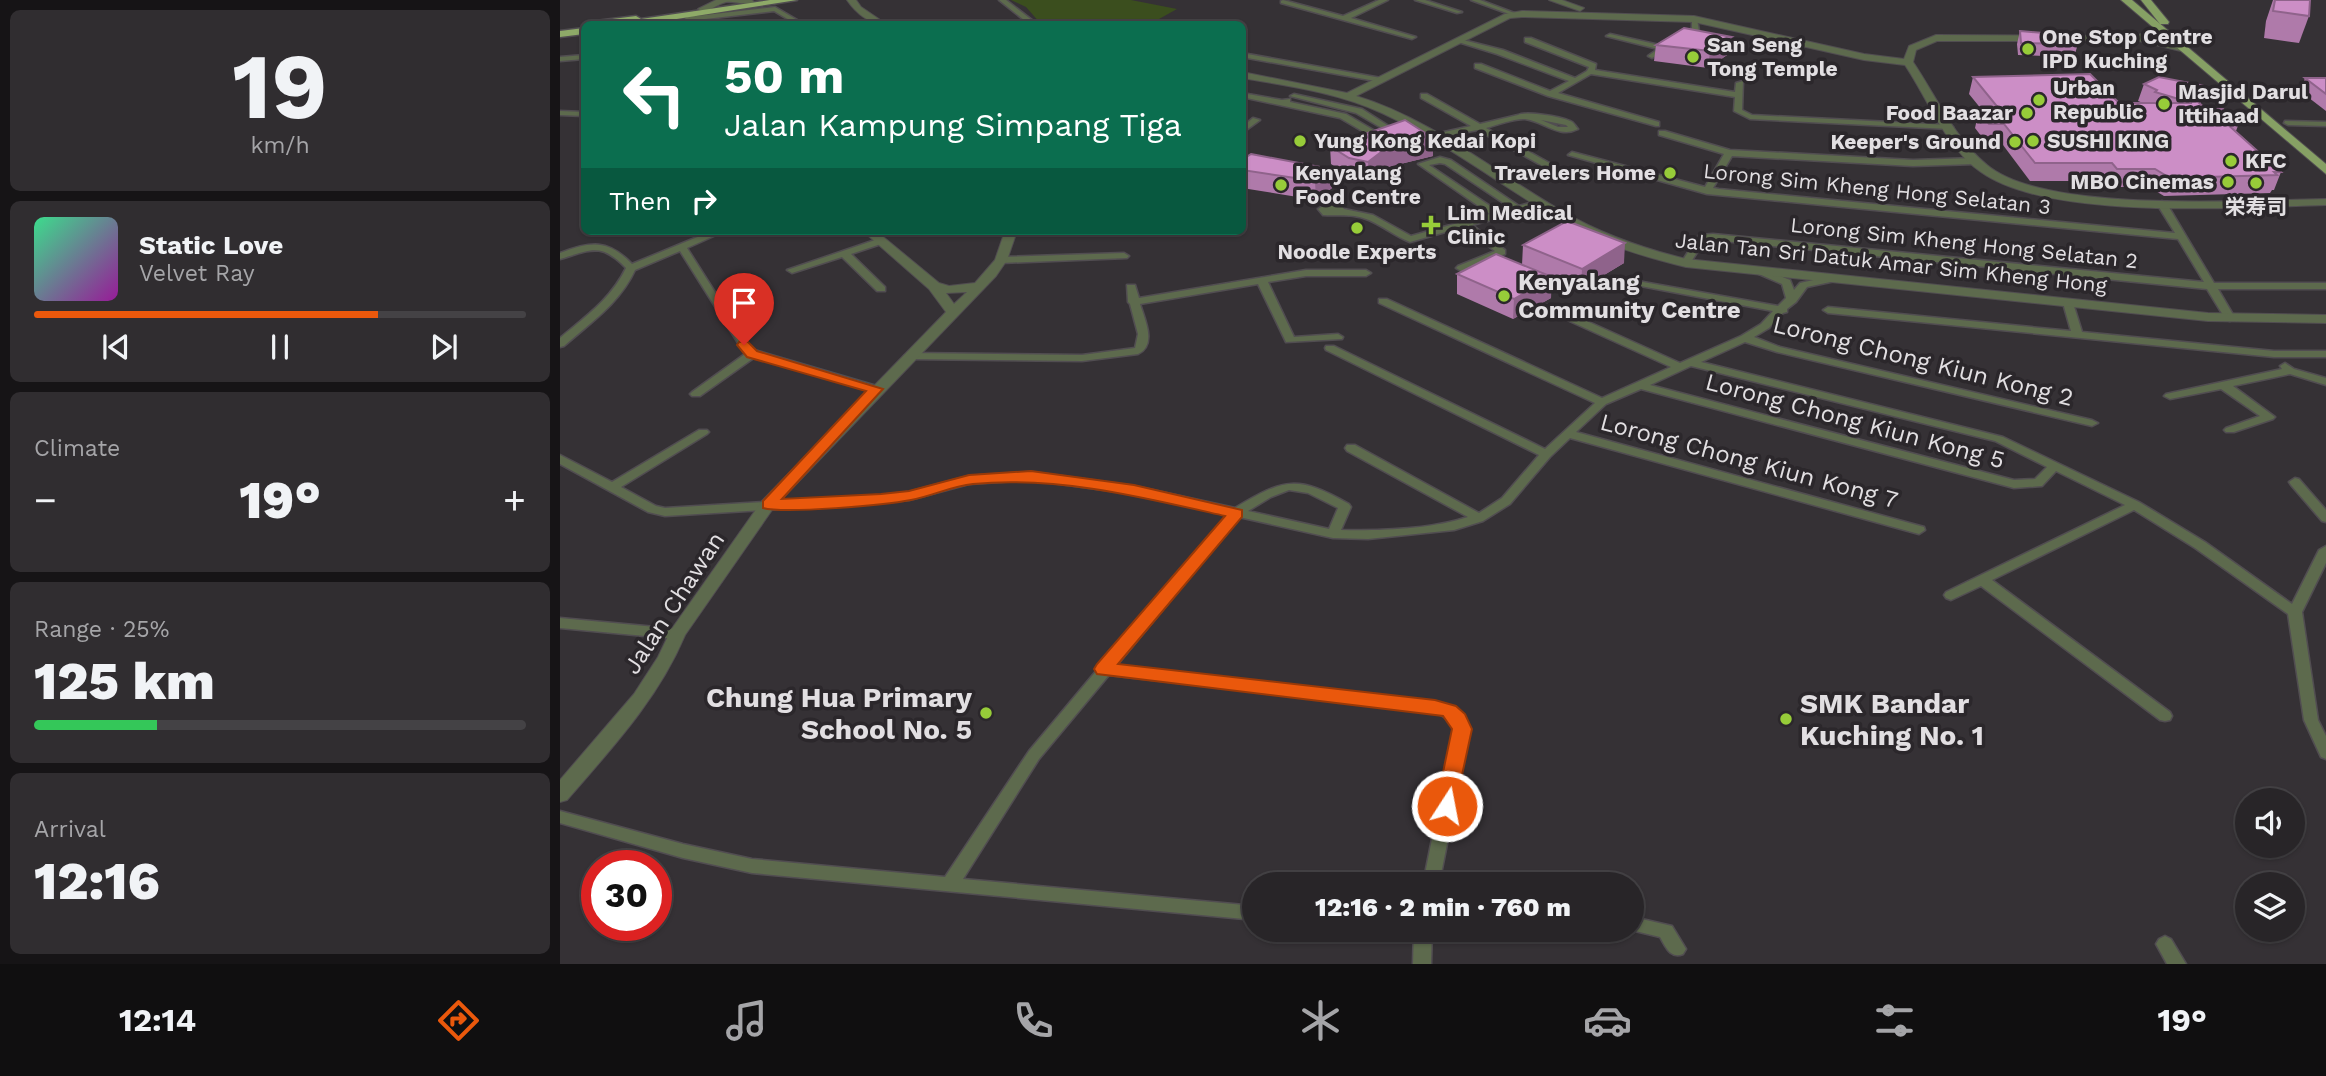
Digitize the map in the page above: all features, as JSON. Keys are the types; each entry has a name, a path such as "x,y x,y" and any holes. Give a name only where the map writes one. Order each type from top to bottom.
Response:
{"highway":[{"path":"617,21 666,14 692,17 727,2 774,0"},
{"path":"665,21 792,0"},
{"path":"727,2 755,1"},
{"path":"655,21 666,14"},
{"path":"560,32 581,28"}],"main road":[{"path":"2119,0 2152,18 2326,154"},
{"path":"2126,0 2141,14 2152,18"},
{"path":"2138,0 2152,18"},
{"path":"2146,0 2182,50 2326,170"}],"street":[{"path":"1002,0 1029,21"},
{"path":"1343,19 1385,0"},
{"path":"1418,0 1459,12"},
{"path":"1474,0 1514,15"},
{"path":"1553,0 1579,12"},
{"path":"853,1 858,9 876,21"},
{"path":"1283,2 1412,37"},
{"path":"692,17 714,17 775,9 795,21"},
{"path":"1349,96 1514,15 1579,12 1694,19 1878,59 1903,66 1919,78"},
{"path":"714,17 721,21"},
{"path":"1652,56 1696,29 1694,19"},
{"path":"1878,59 1930,39 2133,39 2154,36 2163,27"},
{"path":"1610,36 1664,48"},
{"path":"2133,39 2182,50"},
{"path":"1528,40 1593,66 1590,72"},
{"path":"1460,41 1500,52 1574,80"},
{"path":"1908,62 1912,48"},
{"path":"1246,56 1381,80"},
{"path":"560,59 581,57"},
{"path":"1878,59 1908,62 1949,127 1975,161 2002,181 2042,193 2162,204 2326,202"},
{"path":"1478,66 1551,94 1656,124"},
{"path":"1551,94 1590,72 1737,94"},
{"name":"Jalan Tan Sri Datuk Amar Sim Kheng Hong","path":"1246,76 1349,96 1401,117 1541,203 1616,243 1686,262 1762,272 2230,318 2326,319"},
{"path":"1740,83 1737,94 1738,111 1759,119 1949,127"},
{"path":"1283,103 1308,87"},
{"path":"1246,96 1343,116 1379,137 1394,132 1359,111 1294,96"},
{"path":"1424,96 1550,167"},
{"path":"560,113 581,114"},
{"path":"1434,136 1522,115 1569,123 1574,130 1557,129 1522,115"},
{"path":"1246,118 1256,121 1246,128"},
{"path":"2288,123 2326,124"},
{"path":"1662,133 1730,153 1913,163 1975,161"},
{"path":"1707,191 1730,153"},
{"name":"Lorong Sim Kheng Hong Selatan 3","path":"1572,155 1707,191 1788,201 2182,237"},
{"path":"1498,215 1422,164 1440,160 1448,162 1519,209"},
{"path":"1341,211 1370,217 1410,239 1541,203"},
{"path":"2162,204 2230,318"},
{"path":"1461,268 1502,252 1465,225"},
{"path":"560,344 626,282 631,268 710,235"},
{"path":"874,235 934,286 954,313 981,285 1002,256 1009,235"},
{"name":"Lorong Sim Kheng Hong Selatan 2","path":"1686,262 1702,237 1713,237 2211,286"},
{"path":"792,270 881,241"},
{"path":"560,256 602,246 615,251 631,268"},
{"path":"682,247 752,354 876,389"},
{"path":"844,253 881,289"},
{"path":"1002,256 1124,253"},
{"path":"1133,302 1320,272 1366,273"},
{"path":"1762,272 1787,282 1792,300"},
{"path":"560,459 652,509 665,512 881,499 909,496 969,480 1031,476 1134,490 1333,534 1411,531 1454,526 1479,518 1506,501 1546,454 1602,402 1745,338 1765,326 1783,310 1804,285 1831,279"},
{"path":"1262,281 1290,340 1338,337"},
{"path":"1630,281 1783,310"},
{"path":"934,286 949,290 981,285"},
{"path":"2211,286 2326,286"},
{"path":"909,356 1082,358 1130,354 1142,347 1143,334 1131,287"},
{"path":"1383,301 1602,402"},
{"path":"2068,303 2078,334"},
{"path":"1547,307 1683,364 1999,439 2135,505 2200,545 2295,612"},
{"path":"1828,310 2274,355 2326,354"},
{"name":"Jalan Chawan","path":"560,794 643,697 668,658 677,634 768,504 876,389 954,313"},
{"name":"Lorong Chong Kiun Kong 2","path":"1745,338 1777,349 2092,423"},
{"path":"1329,348 1546,454"},
{"path":"696,394 752,354"},
{"path":"2274,355 2290,371"},
{"path":"2170,396 2290,371 2326,382"},
{"path":"2222,384 2269,417 2230,430"},
{"name":"Lorong Chong Kiun Kong 5","path":"1639,385 2014,484 2038,483 2054,466"},
{"path":"612,487 703,432"},
{"name":"Lorong Chong Kiun Kong 7","path":"1567,433 1919,530"},
{"path":"1351,448 1479,518"},
{"path":"2295,482 2326,518"},
{"path":"950,884 1034,755 1103,669 1236,513 1280,486 1296,484 1345,507 1333,534"},
{"path":"1951,595 2135,505"},
{"path":"2326,550 2295,612 2311,720 2326,753"},
{"path":"1984,581 2165,716"},
{"path":"560,623 677,634"},
{"path":"1103,669 1435,707 1449,711 1458,719 1462,729 1433,872"},
{"path":"560,817 683,851 752,866 1242,912"},
{"path":"1644,927 1666,932 1677,949"},
{"path":"1422,964 1423,942"},
{"path":"2165,944 2177,964"}],"green space":[{"path":"1011,0 1131,0 1177,9 1155,21 1038,21 1026,7"}],"building":[{"path":"2275,0 2310,0 2309,16 2273,11"},
{"path":"1684,28 1732,37 1710,51 1656,45"},
{"path":"2020,31 2078,36 2078,44 2021,43"},
{"path":"2090,74 2119,103 2192,103 2155,92 2157,90 2144,84 2159,77 2200,85 2197,86 2205,88 2191,96 2206,109 2223,109 2239,123 2226,123 2281,172 2274,172 2277,175 2170,178 2155,169 2117,169 2112,163 2035,163 2004,124 1989,124 1979,110 2000,110 1973,77"},
{"path":"2305,78 2326,78 2326,94"},
{"path":"1405,120 1433,138 1384,150 1368,162 1349,158 1330,146"},
{"path":"1251,154 1331,169 1315,181 1246,171 1246,157"},
{"path":"1567,221 1625,243 1582,269 1523,245"},
{"path":"1496,254 1552,277 1514,299 1457,274"}],"place":[{"name":"One Stop Centre IPD Kuching","path":"2028,49"},
{"name":"San Seng Tong Temple","path":"1693,57"},
{"name":"Urban Republic","path":"2039,100"},
{"name":"Masjid Darul Ittihaad","path":"2164,104"},
{"name":"Food Baazar","path":"2027,113"},
{"name":"Yung Kong Kedai Kopi","path":"1300,141"},
{"name":"SUSHI KING","path":"2033,141"},
{"name":"Keeper's Ground","path":"2015,142"},
{"name":"KFC","path":"2231,161"},
{"name":"Travelers Home","path":"1670,173"},
{"name":"MBO Cinemas","path":"2228,182"},
{"name":"栄寿司","path":"2256,183"},
{"name":"Kenyalang Food Centre","path":"1281,185"},
{"name":"Lim Medical Clinic","path":"1431,225"},
{"name":"Noodle Experts","path":"1357,228"},
{"name":"Kenyalang Community Centre","path":"1504,296"},
{"name":"Chung Hua Primary School No. 5","path":"986,713"},
{"name":"SMK Bandar Kuching No. 1","path":"1786,719"}],"route":[{"path":"744,345 752,354 876,389 768,504 881,499 909,496 969,480 996,476 1031,476 1134,490 1236,513 1103,669 1435,707 1449,711 1458,719 1462,729 1447,806"}]}
